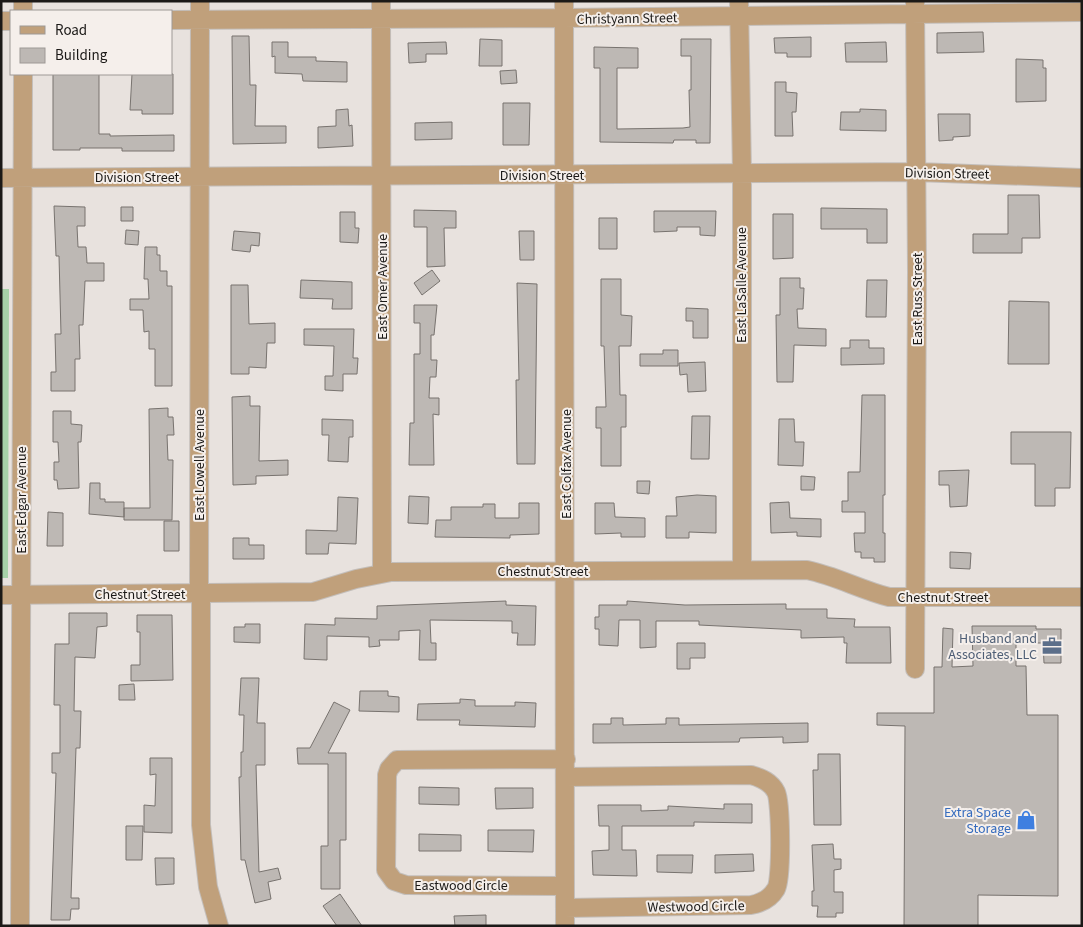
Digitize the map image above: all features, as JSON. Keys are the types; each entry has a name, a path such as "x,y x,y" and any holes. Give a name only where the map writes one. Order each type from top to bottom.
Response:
{"street":[{"name":"East Lowell Avenue","path":"200,1 202,840 208,887 219,926"},
{"name":"East Omer Avenue","path":"381,1 382,573"},
{"name":"Christyann Street","path":"172,20 381,19 564,10 915,8 1082,12"},
{"name":"East Russ Street","path":"914,669 917,172 915,8"},
{"name":"East LaSalle Avenue","path":"739,9 742,174 742,570"},
{"name":"East Colfax Avenue","path":"564,10 565,926"},
{"name":"East Edgar Avenue","path":"20,926 23,75"},
{"name":"Division Street","path":"1,178 917,172 1082,178"},
{"name":"Chestnut Street","path":"1,594 313,592 382,573 807,570 835,576 870,592 889,597 1082,597"},
{"name":"Eastwood Circle","path":"565,886 391,884 386,870 387,774 390,760 402,758 566,759"},
{"name":"Westwood Circle","path":"565,908 751,905 762,903 772,896 779,879 778,798 771,785 762,778 751,775 566,777"}],"green space":[{"path":"1,289 9,289 8,578 1,578"}],"building":[{"path":"983,32 984,52 937,53 937,33"},
{"path":"232,36 249,36 250,85 256,85 255,126 286,126 286,143 233,144"},
{"path":"811,37 811,57 787,57 787,53 775,53 774,38"},
{"path":"480,39 502,40 502,66 479,66"},
{"path":"681,39 711,39 710,143 696,143 696,140 674,140 673,143 600,142 600,68 594,68 594,47 638,48 638,68 617,68 617,129 683,128 690,127 689,90 691,90 691,56 681,56"},
{"path":"272,42 288,42 288,57 316,57 316,61 347,62 347,82 303,81 302,74 275,73 275,56 272,57"},
{"path":"446,42 447,54 426,54 426,62 409,63 408,43"},
{"path":"886,42 887,62 846,62 845,43"},
{"path":"1016,59 1043,60 1043,68 1046,68 1046,101 1016,102"},
{"path":"516,70 517,83 501,84 500,71"},
{"path":"173,74 173,114 142,114 142,110 130,110 132,75"},
{"path":"53,75 99,75 99,134 110,134 110,136 174,135 174,151 122,151 122,148 53,150"},
{"path":"775,82 786,82 786,92 797,93 796,112 792,112 793,136 775,136"},
{"path":"503,103 530,103 529,145 503,145"},
{"path":"348,109 349,126 352,125 353,146 318,148 318,127 336,126 336,110"},
{"path":"860,109 886,110 886,131 840,130 841,112 860,112"},
{"path":"938,114 970,114 970,136 953,137 953,140 939,141"},
{"path":"452,122 452,139 415,140 415,123"},
{"path":"1008,195 1039,195 1040,238 1022,238 1022,253 973,253 973,234 1008,234"},
{"path":"54,206 85,207 85,226 77,226 78,247 86,247 87,263 104,263 104,281 85,281 83,325 79,325 80,359 75,359 75,391 51,391 51,372 56,372 55,334 61,334 59,256 56,256"},
{"path":"121,207 133,207 133,221 121,221"},
{"path":"821,208 887,209 887,243 867,243 867,229 821,229"},
{"path":"414,210 456,211 456,228 444,228 445,266 427,267 427,227 414,227"},
{"path":"654,211 716,211 715,236 700,235 700,227 677,227 677,231 654,232"},
{"path":"340,212 355,212 355,228 359,228 358,243 340,242"},
{"path":"773,214 793,214 793,258 773,259"},
{"path":"599,218 617,218 617,249 599,249"},
{"path":"126,230 139,231 138,245 125,244"},
{"path":"234,231 260,233 259,246 251,245 250,252 232,250"},
{"path":"519,231 534,231 534,260 520,260"},
{"path":"145,247 157,247 157,255 160,255 160,271 167,271 167,286 172,286 172,386 155,386 155,349 149,349 149,331 144,332 143,310 130,310 130,299 149,299 148,279 144,279"},
{"path":"432,270 440,281 422,295 414,283"},
{"path":"780,278 800,278 800,288 804,288 803,309 797,309 798,328 826,329 826,346 794,345 793,382 777,382 776,315 780,315"},
{"path":"601,279 621,279 621,315 632,316 631,346 619,346 620,395 626,395 626,427 621,427 621,466 601,466 601,428 596,428 596,407 606,407 604,346 601,346"},
{"path":"301,280 352,282 352,309 332,309 333,299 300,298"},
{"path":"867,280 887,280 886,317 866,317"},
{"path":"517,283 537,284 535,464 517,464 516,380 519,380"},
{"path":"231,285 248,285 249,324 275,323 275,343 267,343 266,368 249,367 249,374 231,374"},
{"path":"1009,301 1049,302 1049,364 1008,364"},
{"path":"414,305 437,305 434,335 431,335 431,360 437,360 436,377 430,377 429,398 439,398 439,415 433,414 434,465 409,465 410,423 414,423 414,354 420,354 420,323 414,323"},
{"path":"686,308 708,309 708,338 693,338 693,321 686,321"},
{"path":"304,329 354,329 353,358 358,358 357,374 343,374 343,391 325,390 325,376 333,376 334,346 304,345"},
{"path":"850,340 869,340 869,348 884,348 884,364 841,365 841,348 850,348"},
{"path":"663,350 678,350 678,366 640,366 640,354 663,354"},
{"path":"705,362 706,391 688,392 687,374 680,375 679,363"},
{"path":"862,395 885,395 883,533 885,533 885,562 874,562 874,558 861,558 861,552 855,552 854,533 865,533 865,512 842,512 842,501 848,501 848,472 860,472"},
{"path":"250,396 250,406 260,406 259,461 288,460 288,475 256,476 256,484 233,485 232,397"},
{"path":"168,408 168,417 173,417 174,435 167,435 168,460 173,460 172,520 124,520 124,508 150,508 149,409"},
{"path":"53,411 71,411 71,424 82,425 81,442 78,442 79,488 58,489 57,480 54,480 54,462 59,462 58,442 53,442"},
{"path":"692,416 710,416 709,459 691,459"},
{"path":"322,419 353,420 353,437 349,437 348,462 328,461 329,435 322,435"},
{"path":"779,419 794,419 795,442 804,442 803,466 778,465"},
{"path":"1011,432 1071,432 1070,488 1055,488 1055,506 1035,506 1035,464 1011,464"},
{"path":"969,470 967,506 950,507 949,485 939,485 939,471"},
{"path":"801,476 815,477 814,490 801,490"},
{"path":"637,481 650,481 649,494 637,493"},
{"path":"90,483 100,483 100,499 105,499 105,502 124,502 124,517 89,514"},
{"path":"409,496 429,497 428,524 408,523"},
{"path":"716,496 716,533 689,532 689,538 666,538 666,516 677,516 676,497"},
{"path":"338,497 358,498 356,544 329,543 328,554 306,554 306,530 337,531"},
{"path":"789,502 790,518 821,519 821,537 797,536 797,532 771,533 770,503"},
{"path":"519,503 539,503 539,534 510,535 510,538 435,537 436,520 451,520 451,507 483,507 483,504 495,504 495,518 519,518"},
{"path":"595,503 614,503 615,517 645,518 645,537 621,537 621,533 595,534"},
{"path":"48,512 63,513 63,546 47,546"},
{"path":"164,521 179,521 179,551 164,551"},
{"path":"233,538 249,538 249,545 264,545 264,559 233,559"},
{"path":"950,552 971,553 970,569 950,568"},
{"path":"506,601 506,605 536,606 535,645 517,645 518,633 512,633 512,621 430,620 431,643 436,643 436,660 419,660 420,630 399,631 399,640 379,640 380,646 369,647 369,637 327,636 327,660 304,659 305,624 335,625 335,618 377,619 377,606"},
{"path":"627,601 685,605 786,604 786,609 827,609 827,618 855,619 854,627 890,627 891,663 846,663 847,643 844,643 844,637 801,638 801,630 699,625 699,621 656,621 656,647 640,648 640,620 619,620 618,646 599,645 599,629 595,629 595,617 599,617 599,605 627,605"},
{"path":"69,613 107,613 107,626 97,627 95,658 75,657 74,711 81,711 80,748 76,748 71,898 79,898 79,909 71,909 70,920 51,920 56,773 52,773 52,753 60,753 60,705 54,705 55,644 69,644"},
{"path":"137,615 172,615 173,680 131,681 131,665 140,665 140,632 137,632"},
{"path":"245,624 260,624 260,643 234,642 234,627 245,627"},
{"path":"972,626 1036,626 1036,629 1061,629 1061,663 1044,663 1043,643 1016,643 1016,666 1026,666 1027,715 1058,715 1058,896 978,895 978,926 904,926 905,726 877,725 877,713 934,713 934,667 942,667 943,628 953,629 952,667 973,666"},
{"path":"677,643 705,643 705,658 690,658 690,669 677,669"},
{"path":"241,678 259,678 257,723 265,723 265,765 256,765 259,872 278,868 281,879 268,882 271,899 255,903 245,860 241,860 239,777 241,777 244,715 239,715"},
{"path":"134,684 135,700 119,700 119,685"},
{"path":"360,691 388,691 388,696 399,697 399,712 359,711"},
{"path":"460,699 475,700 475,706 515,706 515,702 536,703 535,727 459,725 460,720 417,720 418,704 460,703"},
{"path":"334,702 350,710 328,753 346,753 346,840 340,840 340,889 321,889 321,846 328,846 328,764 298,764 297,748 310,748"},
{"path":"611,718 623,718 623,725 666,724 666,718 679,718 679,725 808,723 808,742 783,743 783,737 740,738 739,742 593,743 593,724 611,724"},
{"path":"818,754 840,754 841,825 814,825 813,770 818,770"},
{"path":"150,758 172,758 172,833 144,832 144,805 155,806 156,774 150,775"},
{"path":"419,787 459,788 459,805 419,804"},
{"path":"495,788 533,788 533,808 496,809"},
{"path":"724,804 752,804 752,823 694,822 694,826 622,826 622,850 636,850 637,876 593,875 592,851 609,850 609,826 599,826 598,805 641,805 641,811 668,810 668,806 724,809"},
{"path":"126,826 143,826 142,860 126,860"},
{"path":"488,830 534,830 533,852 488,851"},
{"path":"419,834 461,835 461,851 419,851"},
{"path":"833,844 834,859 841,859 841,869 834,870 834,892 843,892 843,913 836,913 836,917 817,917 818,906 812,906 812,891 814,891 812,845"},
{"path":"753,854 754,871 715,873 715,855"},
{"path":"657,855 693,855 692,873 657,872"},
{"path":"155,858 174,858 174,884 156,885"},
{"path":"340,894 362,926 337,926 323,906"},
{"path":"486,915 486,926 455,926 454,916"}],"place":[{"name":"Husband and Associates, LLC","path":"1052,646"},
{"name":"Extra Space Storage","path":"1026,820"}]}
